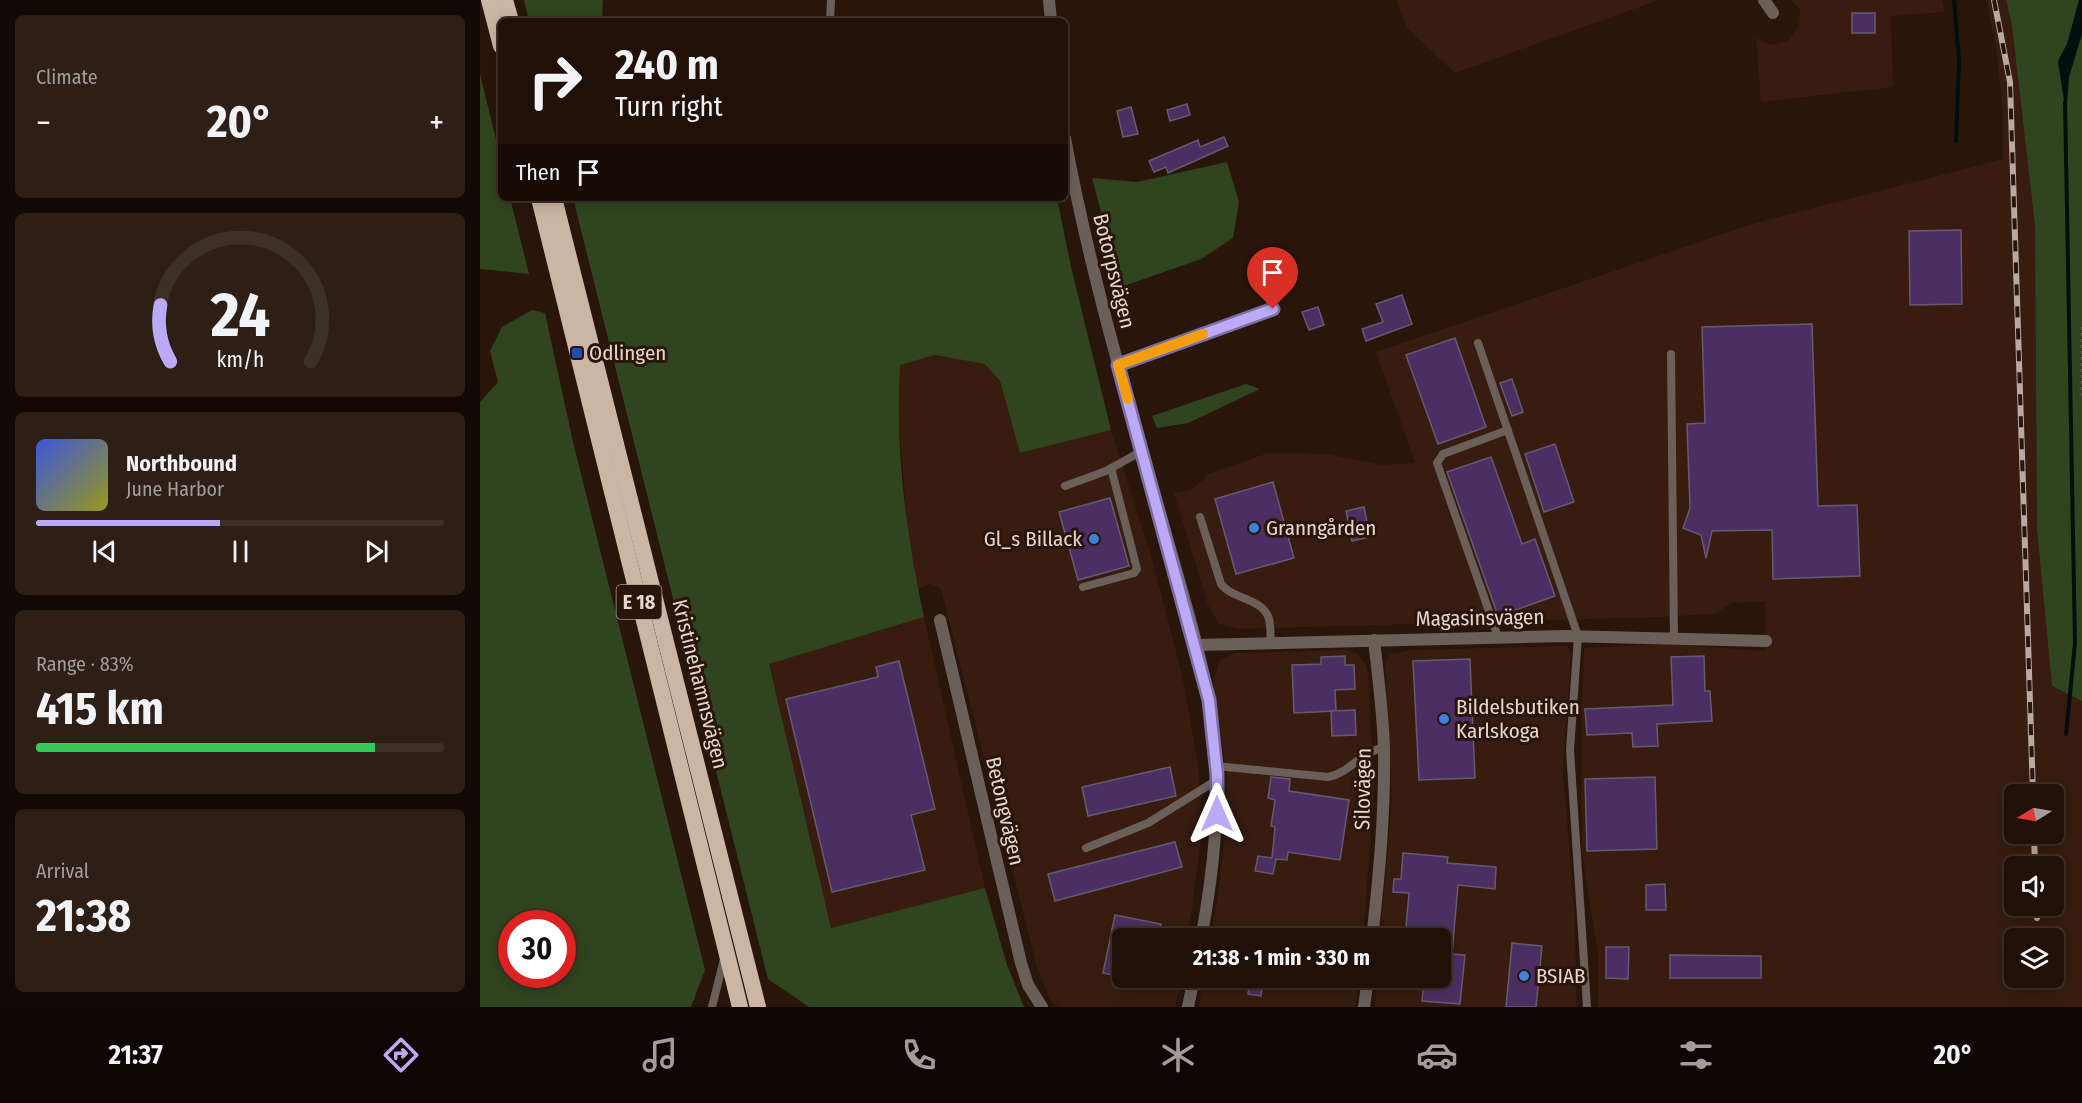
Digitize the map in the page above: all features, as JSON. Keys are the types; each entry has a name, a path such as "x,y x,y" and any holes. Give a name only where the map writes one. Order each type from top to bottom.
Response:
{"highway":[{"path":"489,0 498,34"},
{"path":"505,0 510,18"},
{"name":"Kristinehamnsvägen","path":"540,201 740,1007"},
{"name":"Kristinehamnsvägen","path":"555,201 756,1000"}],"street":[{"path":"1049,0 1052,18"},
{"path":"1764,0 1773,13"},
{"name":"Botorpsvägen","path":"1068,153 1091,268 1196,645 1209,700 1217,780 1215,857 1203,928"},
{"name":"Betongvägen","path":"940,620 1021,963 1028,985 1042,1007"},
{"name":"Magasinsvägen","path":"1196,645 1578,636 1766,641"},
{"name":"Silovägen","path":"1373,928 1383,827 1384,748 1374,640"},
{"path":"1188,1007 1192,988"},
{"path":"1364,1007 1367,988"}],"lane":[{"path":"830,18 831,0"},
{"path":"1118,365 1273,309"},
{"path":"1478,343 1578,636 1570,750 1587,1007"},
{"path":"1671,354 1674,639"},
{"path":"1498,637 1437,463 1443,454 1508,430"},
{"path":"1065,486 1111,468 1142,451"},
{"path":"1083,587 1134,573 1137,570 1111,468"},
{"path":"1200,517 1221,584 1227,592 1252,601 1263,610 1269,619 1271,643"},
{"path":"1216,766 1328,777 1339,775 1372,749 1384,748"},
{"path":"1086,848 1148,823 1217,780"},
{"name":"E 18","path":"712,1007 726,951"},
{"name":"E 18","path":"756,1000 767,1007"}],"path":[{"path":"2082,327 2082,397"}],"shaded area":[{"path":"1397,0 1659,0 1455,73 1406,27"},
{"path":"1791,0 1942,0 1945,12 1891,16 1893,87 1761,102 1756,38 1771,45 1788,41 1799,26 1800,9"},
{"path":"1986,0 2006,0 2012,26 2035,226 2037,530 2052,685 2082,701 2082,1007 1598,1007 1598,955 1582,854 1581,726 1584,648 1666,644 1765,651 1765,601 1731,603 1715,614 1238,629 1219,624 1208,605 1174,493 1193,489 1209,474 1268,453 1327,454 1382,465 1415,463 1376,352 1752,224 2003,159 2003,111 1996,47"},
{"path":"2079,0 2082,0 2082,34 2069,77 2067,102 2064,101 2058,61 2067,44"},
{"path":"935,355 985,364 1000,381 1020,453 1111,430 1150,552 1182,675 1197,758 1203,823 1189,928 1112,928 1112,988 1180,988 1175,1007 1059,1007 1051,1002 1037,967 941,589 930,584 918,589 908,541 899,418 899,365"},
{"path":"924,617 985,888 831,929 768,664"},
{"path":"1567,646 1571,653 1563,772 1574,903 1577,1007 1375,1007 1376,988 1451,988 1451,928 1381,928 1392,799 1385,661 1391,654 1411,650"},
{"path":"1347,650 1357,653 1365,663 1368,672 1374,789 1364,928 1212,928 1226,827 1227,775 1213,681 1220,660 1235,653"},
{"path":"1202,988 1358,988 1355,1007 1199,1007"}],"green space":[{"path":"524,0 603,0 602,18 528,18"},
{"path":"2006,0 2082,0 2082,701 2052,686 2037,530 2035,226 2012,26"},
{"path":"480,74 498,148 498,201 511,201 529,274 480,269"},
{"path":"1227,162 1239,202 1233,238 1201,259 1121,287 1092,178 1137,182"},
{"path":"574,201 1058,201 1071,267 1111,430 1020,453 1000,381 985,364 935,355 900,365 899,429 903,492 924,617 769,664 831,928 985,888 1007,965 1024,1007 809,1007 768,979"},
{"path":"532,310 545,313 573,442 705,970 691,1007 480,1007 480,402 498,382 490,351 502,327"},
{"path":"1246,384 1260,389 1188,423 1157,428 1152,416"}],"building":[{"path":"1852,13 1875,13 1875,33 1852,33"},
{"path":"1187,104 1190,115 1170,121 1167,110"},
{"path":"1131,107 1138,134 1123,137 1117,111"},
{"path":"1224,137 1228,146 1168,173 1166,167 1154,172 1149,161 1198,140 1200,147"},
{"path":"1961,230 1962,304 1910,305 1909,231"},
{"path":"1402,295 1412,324 1366,341 1362,329 1383,322 1376,304"},
{"path":"1318,307 1324,325 1309,330 1302,312"},
{"path":"1812,324 1818,506 1857,505 1860,576 1773,579 1772,530 1712,531 1706,558 1701,535 1683,528 1690,508 1687,424 1705,423 1702,327"},
{"path":"1455,338 1486,427 1438,444 1406,355"},
{"path":"1512,379 1523,412 1512,416 1500,383"},
{"path":"1555,444 1574,502 1544,512 1525,454"},
{"path":"1491,457 1522,544 1535,539 1555,596 1498,616 1447,472"},
{"name":"Granngården","path":"1273,482 1294,558 1236,574 1215,499"},
{"name":"Gl_s Billack","path":"1110,498 1129,566 1078,580 1059,512"},
{"path":"1364,507 1370,537 1352,541 1346,511"},
{"path":"1345,656 1345,665 1354,665 1355,689 1335,690 1336,711 1294,713 1292,665 1321,664 1321,657"},
{"path":"1704,656 1705,691 1710,691 1712,721 1657,724 1658,746 1633,747 1632,733 1587,735 1585,709 1673,705 1671,657"},
{"name":"Bildelsbutiken Karlskoga","path":"1470,659 1475,778 1419,780 1413,661"},
{"path":"899,661 935,809 911,815 925,870 832,892 786,699 878,677 876,667"},
{"path":"1355,710 1356,735 1332,736 1331,711"},
{"path":"1170,767 1176,796 1088,816 1082,787"},
{"path":"1271,777 1290,779 1289,791 1349,800 1340,860 1288,852 1287,860 1276,859 1273,874 1255,871 1258,856 1272,858 1275,827 1271,826 1275,800 1268,798"},
{"path":"1655,777 1657,849 1587,851 1585,779"},
{"path":"1175,842 1182,867 1055,901 1048,874"},
{"path":"1403,853 1448,857 1447,863 1496,867 1495,889 1458,885 1452,954 1465,955 1460,1004 1422,1001 1423,988 1451,988 1451,928 1406,928 1409,893 1393,892 1394,879 1401,879"},
{"path":"1665,884 1666,910 1646,910 1646,885"},
{"path":"1115,915 1161,924 1160,928 1112,928"},
{"path":"1112,930 1112,975 1103,973"},
{"name":"BSIAB","path":"1512,943 1542,946 1536,1007 1506,1007"},
{"path":"1606,947 1629,947 1628,979 1606,978"},
{"path":"1670,955 1761,956 1761,978 1670,978"},
{"path":"1249,988 1262,988 1261,996 1248,994"}],"waterway":[{"path":"1954,0 1959,60 1956,141"},
{"path":"2065,102 2075,643 2066,734"}],"railway":[{"path":"1994,0 2010,82 2033,784"},
{"path":"2034,844 2035,856"}],"slow traffic":[{"path":"1128,399 1118,365 1203,334"}],"place":[{"name":"Odlingen","path":"577,353"},
{"name":"Granngården","path":"1254,528"},
{"name":"Gl_s Billack","path":"1094,539"},
{"name":"Bildelsbutiken Karlskoga","path":"1444,719"},
{"name":"BSIAB","path":"1524,976"}],"route":[{"path":"1217,814 1217,775 1209,700 1183,597 1118,365 1273,309"}]}
